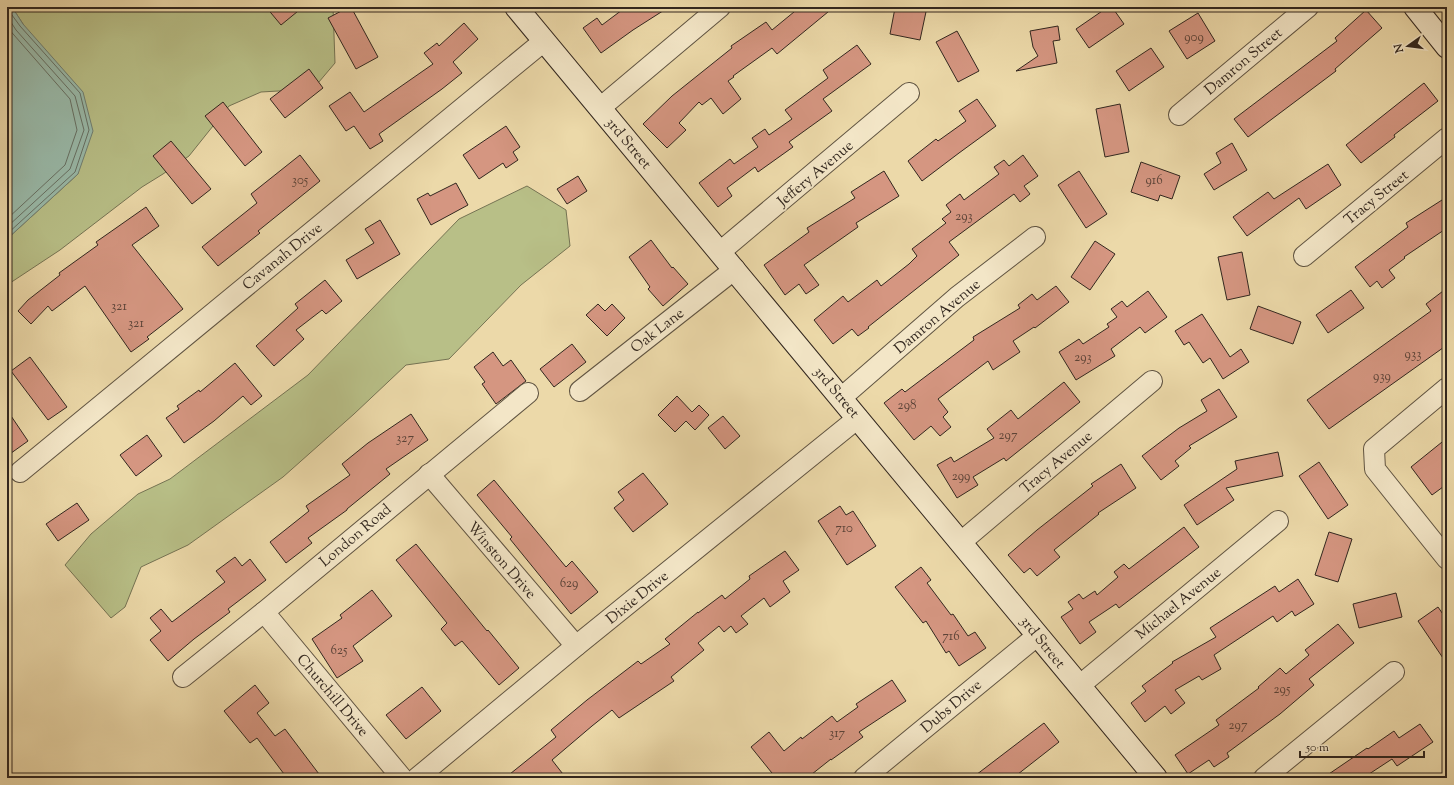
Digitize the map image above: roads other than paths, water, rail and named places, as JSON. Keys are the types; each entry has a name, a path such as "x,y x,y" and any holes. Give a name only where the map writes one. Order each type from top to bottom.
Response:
{"street":[{"name":"3rd Street","path":"516,7 1156,778"},
{"path":"600,108 720,7"},
{"name":"Damron Street","path":"1178,115 1308,7"},
{"path":"1415,7 1447,47"},
{"name":"Cavanah Drive","path":"20,472 544,41"},
{"name":"Jeffery Avenue","path":"720,252 909,94"},
{"name":"Tracy Street","path":"1304,256 1447,138"},
{"name":"Damron Avenue","path":"841,398 956,297 1035,237"},
{"name":"Oak Lane","path":"580,391 734,269"},
{"name":"Tracy Avenue","path":"961,542 1152,381"},
{"path":"1447,388 1374,449 1375,469 1447,559"},
{"name":"London Road","path":"183,677 264,612 528,393"},
{"name":"Dixie Drive","path":"417,778 576,646 858,418"},
{"name":"Winston Drive","path":"429,474 576,646"},
{"name":"Michael Avenue","path":"1079,686 1278,522"},
{"name":"Churchill Drive","path":"264,612 402,778"},
{"name":"Dubs Drive","path":"864,778 1038,635"},
{"path":"1264,778 1394,672"}],"water":[{"path":"7,7 12,7 23,24 83,92 93,131 78,174 7,239"}]}
